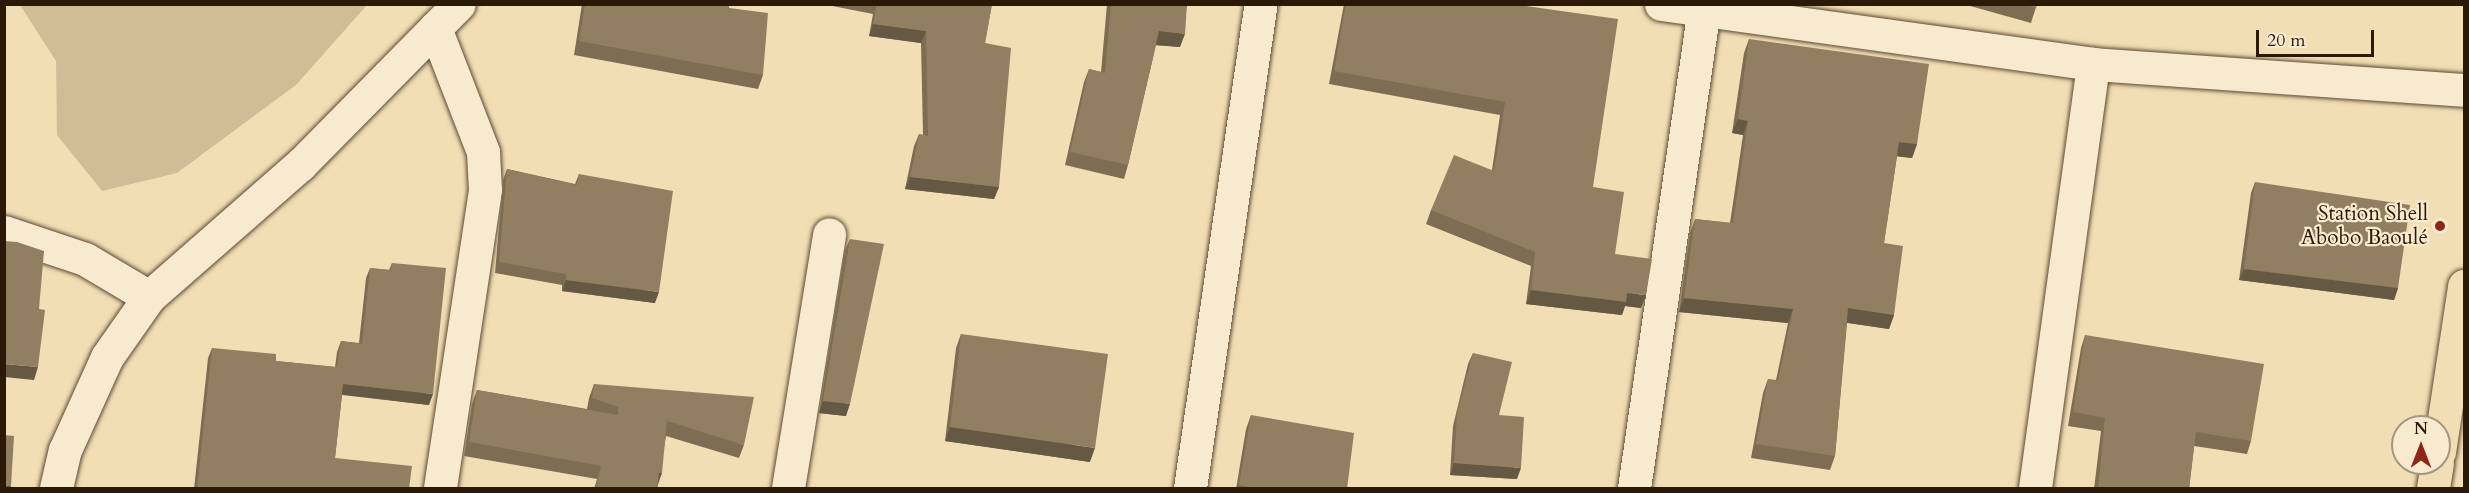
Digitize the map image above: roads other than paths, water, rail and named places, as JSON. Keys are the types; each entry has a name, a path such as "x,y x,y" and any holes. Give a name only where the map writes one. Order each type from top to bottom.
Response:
{"main road":[{"path":"2445,415 2464,286"}],"street":[{"path":"56,489 65,450 107,357 149,297 300,165 459,4"},
{"path":"1190,489 1261,4"},
{"path":"1661,4 1704,8 2093,64 2464,90"},
{"path":"1634,489 1704,8"},
{"path":"435,28 483,152 485,190 440,489"},
{"path":"2035,489 2093,64"},
{"path":"4,232 85,259 149,297"},
{"path":"789,489 830,234"}],"place":[{"name":"Station Shell Abobo Baoulé","path":"2440,226"}]}
